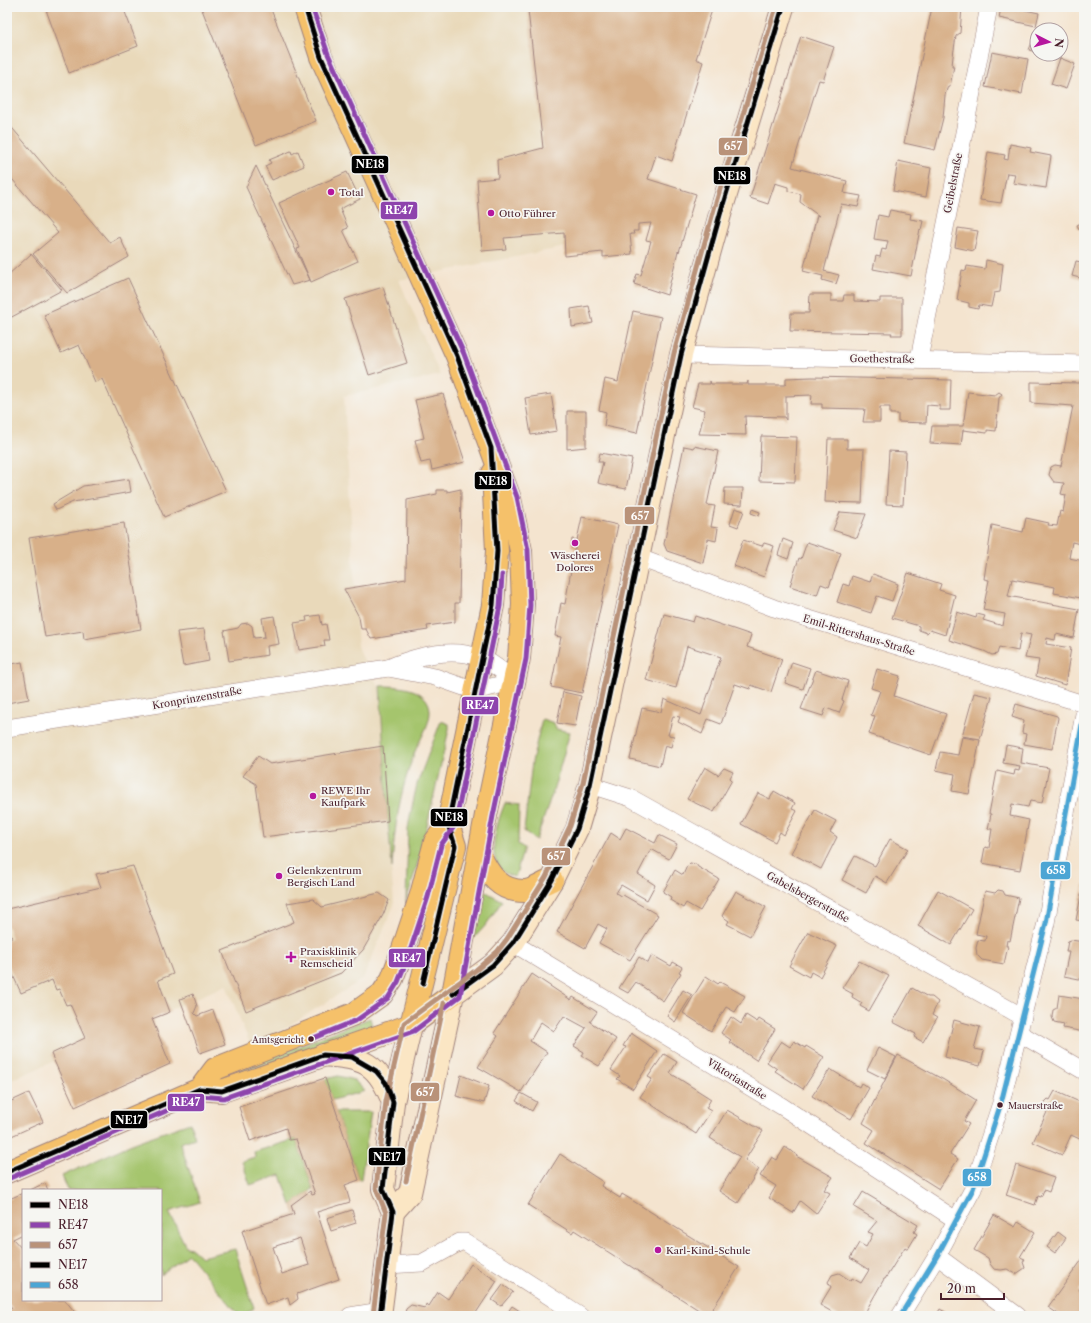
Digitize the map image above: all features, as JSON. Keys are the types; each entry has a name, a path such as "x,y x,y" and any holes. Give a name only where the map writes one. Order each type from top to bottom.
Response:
{"main road":[{"path":"305,7 321,57 454,348 510,499 520,551 523,604 522,640 515,681 486,815 480,855 453,994 410,1193 393,1212"},
{"path":"7,1172 200,1089 222,1091 411,1025 493,965 513,943 552,880 577,828 590,785 637,557 681,355 720,211 783,7"},
{"path":"382,994 392,979 399,962 421,895 435,842 448,824 493,605 497,551 492,448"},
{"path":"380,1314 393,1212 383,1189 393,1102 411,1025 423,983 454,846 448,824"},
{"path":"480,855 489,874 500,884 515,890 527,891 552,880"},
{"path":"200,1089 215,1069 354,1014 382,994 423,983 453,994"},
{"path":"323,1055 352,1057 367,1064 376,1071 386,1083 393,1102"}],"street":[{"name":"Geibelstraße","path":"919,360 989,7"},
{"name":"Goethestraße","path":"681,355 1084,364"},
{"name":"Emil-Rittershaus-Straße","path":"637,557 774,608 1084,704"},
{"name":"Kronprinzenstraße","path":"7,728 388,668 410,658 450,653 482,658 515,681"},
{"name":"Kronprinzenstraße","path":"388,668 429,676 475,691"},
{"path":"475,691 515,681"},
{"path":"900,1316 936,1256 973,1189 1001,1102 1046,924 1084,714"},
{"name":"Gabelsbergerstraße","path":"590,785 631,798 1021,1025"},
{"name":"Viktoriastraße","path":"513,943 783,1107 956,1220"},
{"path":"1021,1025 1084,1071"},
{"path":"387,1265 422,1263 460,1242 465,1242 580,1316"},
{"path":"936,1256 1018,1316"},
{"path":"350,1316 380,1314"}],"shaded area":[{"path":"7,7 624,7 611,238 399,280 440,375 344,396 358,649 379,687 394,905 363,979 252,1049 226,985 7,1082"}],"green space":[{"path":"380,686 401,687 421,694 426,699 430,711 428,723 414,754 401,796 394,839 392,868 388,821"},
{"path":"542,719 554,723 556,729 570,732 552,795 536,840 524,831 532,762"},
{"path":"441,721 449,724 449,729 421,852 406,902 408,829 410,816 417,784"},
{"path":"505,803 519,805 518,844 524,848 515,877 504,873 498,866 495,856 495,834"},
{"path":"483,890 502,901 486,925 472,940"},
{"path":"370,1018 373,1029 233,1076 230,1075 231,1073"},
{"path":"338,1076 354,1080 365,1091 332,1100 325,1079"},
{"path":"336,1112 371,1112 361,1179 359,1180"},
{"path":"190,1123 195,1138 180,1143 200,1202 169,1212 186,1247 191,1248 201,1257 235,1249 254,1308 243,1316 240,1316 188,1254 162,1274 162,1189 68,1189 62,1176 136,1142"},
{"path":"296,1139 313,1189 291,1205 281,1175 250,1185 242,1161 255,1157 254,1152"}],"building":[{"path":"45,7 123,7 138,46 69,73"},
{"path":"201,7 270,7 316,121 256,145"},
{"path":"559,7 713,7 696,59 703,62 672,161 656,155 648,179 696,194 679,252 678,251 667,295 634,284 637,274 641,275 651,241 646,240 651,223 638,224 638,231 633,231 634,234 630,234 632,254 603,257 603,252 565,256 564,233 504,238 506,249 482,251 477,180 498,178 497,160 543,148 528,10"},
{"path":"932,7 962,7 960,33 956,36 953,56 952,66 954,66 950,86 948,86 945,95 943,118 935,150 904,143"},
{"path":"1001,7 1026,7 1025,10 1039,13 1037,22 1029,22 1029,24 999,18"},
{"path":"801,36 834,47 823,81 819,80 792,167 847,181 844,193 861,196 858,207 841,204 824,271 839,275 836,284 822,280 823,276 803,271 817,215 819,216 800,202 801,194 788,191 788,187 775,183 768,204 750,198"},
{"path":"992,52 1028,59 1022,94 985,87"},
{"path":"1059,62 1069,62 1075,64 1066,89 1051,84"},
{"path":"7,122 110,243 120,237 129,257 67,293 33,254 58,233 7,173"},
{"path":"1010,144 1031,148 1030,152 1051,156 1046,188 1013,183 1015,174 1007,173 1001,203 980,200 988,152 1005,155 1004,159 1008,160"},
{"path":"291,151 292,154 298,151 304,166 272,180 265,166 271,163 269,160"},
{"path":"898,161 931,168 926,197 893,191"},
{"path":"256,166 310,280 292,285 246,187"},
{"path":"347,172 360,199 340,209 348,228 343,230 358,261 311,282 297,249 300,248 279,203"},
{"path":"890,210 911,214 910,219 923,221 921,230 920,229 911,276 873,269 876,256 880,257 882,249 886,250 888,241 874,239 878,215 888,217"},
{"path":"1084,216 1084,227 1079,229 1077,225 1081,223"},
{"path":"958,228 978,231 974,251 955,247"},
{"path":"1084,253 1084,279 1072,276 1076,261 1081,262"},
{"path":"31,254 62,290 8,319 7,276"},
{"path":"986,260 1003,264 1000,292 994,293 991,307 979,305 978,309 969,307 969,303 957,300 962,270 966,271 967,266 985,269"},
{"path":"128,278 226,491 164,517 102,379 95,382 79,345 61,353 44,315"},
{"path":"383,287 407,363 369,375 345,299"},
{"path":"810,294 831,294 831,301 843,301 844,295 854,295 854,301 880,302 880,298 902,298 902,335 891,335 892,333 790,331 791,313 809,313"},
{"path":"589,306 593,323 572,327 571,309"},
{"path":"633,311 661,317 637,433 604,426 606,412 599,410 605,379 618,382"},
{"path":"812,377 951,380 950,410 940,410 940,406 927,405 926,423 898,422 898,414 890,414 890,407 880,407 880,422 863,422 865,409 822,408 822,404 811,404 812,395 786,396 786,420 784,417 745,416 746,435 699,434 705,410 692,407 698,384 710,384 710,381 711,384 747,384 748,381 748,385 784,385 786,384 786,378"},
{"path":"1031,382 1081,383 1084,385 1084,545 1072,542 1069,558 1084,561 1084,583 1081,598 1054,593 1055,587 1012,579 1008,596 1079,609 1074,638 1056,634 1055,640 1047,638 1046,644 1071,648 1065,685 1036,676 1039,660 1025,658 1031,635 1021,633 1018,651 999,647 997,654 992,655 949,640 957,612 976,618 977,614 985,616 983,620 1003,626 1005,614 983,610 989,580 984,579 992,525 1023,532 1026,518 1049,523 1048,525 1057,526 1060,511 1063,512 1066,495 1061,494 1064,483 1054,482 1049,475 1051,467 1055,465 1061,466 1073,406 1031,403"},
{"path":"968,392 995,395 999,392 1002,394 999,398 996,431 987,430 987,433 963,430 961,445 930,443 932,426 963,426"},
{"path":"443,394 465,462 432,470 430,461 421,463 415,440 424,438 415,400"},
{"path":"551,394 557,431 531,435 525,398"},
{"path":"567,411 586,411 586,447 567,449"},
{"path":"761,436 797,437 795,482 759,481"},
{"path":"828,439 847,439 847,449 864,449 862,503 825,502"},
{"path":"684,446 694,448 694,446 718,451 707,505 715,506 711,527 718,528 716,541 708,539 703,563 667,551 664,544"},
{"path":"889,451 906,452 903,505 886,504"},
{"path":"600,453 632,459 626,489 598,483 603,462 598,462"},
{"path":"129,479 131,492 73,502 56,510 53,504 83,486"},
{"path":"725,488 743,488 742,505 724,504"},
{"path":"461,489 459,603 455,603 455,622 427,626 428,630 371,639 366,629 361,629 359,617 344,589 406,579 407,500 437,494 437,490 447,490 447,492"},
{"path":"735,508 744,511 738,527 730,524"},
{"path":"752,509 760,512 759,516 751,513"},
{"path":"840,512 866,514 857,538 833,530"},
{"path":"582,517 618,525 582,693 551,687 561,637 555,636 561,603 565,604 575,548 571,547 572,539 577,540"},
{"path":"124,523 141,629 84,639 83,631 45,637 29,538"},
{"path":"783,539 793,543 788,559 778,555"},
{"path":"743,540 762,546 764,543 774,546 764,577 734,566"},
{"path":"807,542 841,553 829,587 821,584 817,595 790,586 799,558 801,559"},
{"path":"908,573 941,584 939,590 955,595 945,635 930,630 927,633 919,630 919,626 892,618"},
{"path":"873,574 898,584 892,601 877,596 871,613 837,602 843,584 849,586 852,576 870,582"},
{"path":"664,614 693,622 695,616 751,635 747,647 782,659 771,692 751,685 750,689 735,684 721,724 708,719 702,734 678,722 680,717 673,716 668,735 674,736 671,747 665,745 660,766 630,759 642,708 661,712 664,699 701,715 721,657 687,646 676,688 646,680"},
{"path":"320,615 322,625 326,624 329,640 324,640 325,646 299,650 294,623 307,621 306,617"},
{"path":"274,616 279,644 267,646 268,655 229,661 224,631 238,628 241,624 248,623 252,626 254,638 265,637 262,618"},
{"path":"204,629 209,661 183,666 177,632"},
{"path":"22,662 29,699 7,703 7,665"},
{"path":"792,662 810,668 803,689 785,683"},
{"path":"877,669 900,676 894,696 946,714 931,755 869,734 875,716 871,715 880,691 871,688"},
{"path":"816,670 848,681 842,700 844,701 839,713 826,708 823,716 801,709"},
{"path":"563,692 581,696 575,726 557,723"},
{"path":"974,693 992,697 980,739 962,736"},
{"path":"1016,704 1057,716 1058,718 1052,749 1024,744 1026,734 1022,733 1024,721 1012,717"},
{"path":"962,737 980,740 969,794 952,791 955,774 936,770 940,752 958,755"},
{"path":"1006,745 1023,748 1021,763 1049,768 1042,803 1030,801 1028,807 1012,804 1010,816 1029,820 1020,870 982,863 985,847 989,848 992,829 988,829 991,814 989,814 997,771 1014,775 1015,770 1019,771 1020,766 1003,763"},
{"path":"383,746 388,821 263,837 256,784 243,776 258,756 270,764"},
{"path":"705,767 718,775 724,768 733,772 730,778 732,780 714,812 687,799"},
{"path":"774,791 795,803 792,809 797,811 784,835 780,832 775,842 741,824 758,793 770,799"},
{"path":"815,810 836,821 830,832 837,837 821,869 791,853"},
{"path":"626,828 655,843 659,835 677,844 669,859 651,849 638,874 655,885 647,900 621,885 616,893 622,897 623,895 658,915 630,960 599,943 607,929 598,924 585,948 557,932 611,833 620,839"},
{"path":"890,839 908,849 887,883 875,876 866,893 842,880 855,856 875,866"},
{"path":"690,863 696,864 698,867 719,879 700,911 686,903 683,908 670,900 671,897 663,892 675,870 683,875"},
{"path":"133,866 173,974 158,980 170,1012 152,1019 170,1064 75,1107 51,1054 85,1038 70,1004 66,1005 59,989 56,990 52,980 21,993 7,962 7,940 12,938 7,925 7,909 101,887 96,874"},
{"path":"1084,881 1084,921 1076,920"},
{"path":"938,890 972,909 951,945 918,926"},
{"path":"998,890 1003,891 1005,895 1019,898 1010,941 1007,940 1006,946 1008,946 1004,964 982,960 977,955 976,948 978,940 985,941 986,936 976,934 985,891 995,893"},
{"path":"736,891 766,907 750,936 727,924 729,921 722,916"},
{"name":"Praxisklinik Remscheid","path":"379,893 389,900 383,915 363,950 341,973 246,1011 222,951 294,922 287,903 313,899 322,907"},
{"path":"808,932 837,946 820,977 811,972 809,977 789,966"},
{"path":"1068,941 1084,942 1084,980 1064,976 1069,952 1066,952"},
{"path":"652,955 671,966 673,962 682,967 679,972 681,973 663,1001 636,982 628,993 619,988 639,957 648,963"},
{"path":"859,961 889,976 869,1011 860,1006 862,1003 852,997 853,994 842,988"},
{"path":"532,974 571,1000 573,997 597,1012 590,1022 616,1039 599,1066 582,1056 584,1052 574,1046 586,1028 564,1016 554,1031 541,1022 530,1041 547,1052 521,1092 478,1067 498,1036 494,1033"},
{"path":"706,976 718,984 720,982 745,996 735,1012 726,1007 711,1031 683,1013"},
{"path":"912,988 928,997 932,997 938,1002 932,1015 937,1018 923,1042 914,1037 916,1034 893,1022"},
{"path":"683,990 692,995 675,1022 667,1016"},
{"path":"193,994 197,1006 194,1013 197,1016 213,1010 225,1044 200,1053 180,999"},
{"path":"1059,995 1084,999 1084,1032 1063,1028 1064,1024 1054,1022 1052,1017 1053,1010 1057,1008"},
{"path":"746,1015 757,1022 759,1019 775,1029 756,1060 729,1042 731,1040 721,1033 731,1017 741,1024"},
{"path":"954,1020 980,1027 974,1049 984,1051 980,1066 945,1057"},
{"path":"631,1033 657,1051 633,1089 617,1079 620,1076 611,1070 626,1047 623,1046"},
{"path":"781,1041 790,1047 794,1041 805,1048 806,1046 824,1057 803,1089 775,1071 777,1069 767,1062"},
{"path":"878,1048 896,1057 885,1079 867,1070"},
{"path":"664,1054 677,1062 670,1073 711,1099 706,1108 711,1111 696,1134 640,1097 652,1079 648,1077"},
{"path":"898,1055 944,1080 976,1100 964,1121 969,1124 950,1154 958,1159 939,1189 866,1143 874,1130 863,1123"},
{"path":"830,1069 859,1087 861,1083 869,1088 851,1119 812,1096"},
{"path":"461,1075 489,1086 484,1103 456,1096"},
{"path":"325,1078 359,1180 345,1185 350,1202 317,1212 339,1279 297,1294 298,1299 290,1305 288,1297 266,1305 242,1231 294,1214 291,1205 310,1191 312,1195 315,1194 296,1139 289,1140 286,1128 250,1141 239,1107","holes":["300,1238 309,1265 282,1274 273,1247"]},
{"path":"1055,1091 1084,1104 1084,1141 1071,1135 1062,1155 1033,1142 1048,1110 1044,1105 1045,1102 1048,1099 1050,1100"},
{"path":"29,1093 43,1122 7,1138 7,1103"},
{"path":"521,1093 537,1102 532,1111 516,1101"},
{"path":"727,1110 763,1131 745,1160 759,1169 738,1203 719,1191 740,1157 710,1138"},
{"path":"785,1147 797,1155 796,1156 833,1177 824,1190 830,1193 816,1214 800,1201 793,1213 769,1198 776,1186 760,1176 772,1157 777,1160"},
{"name":"Karl-Kind-Schule","path":"560,1154 603,1182 601,1186 620,1198 622,1194 739,1267 708,1316 574,1230 572,1233 528,1205"},
{"path":"1016,1165 1054,1178 1049,1192 1044,1190 1041,1197 1038,1196 1035,1205 1006,1195"},
{"path":"45,1183 48,1189 32,1189"},
{"path":"863,1192 918,1225 914,1232 917,1234 908,1249 905,1247 884,1279 867,1309 866,1316 839,1316 820,1305 831,1287 828,1282 832,1275 839,1273 851,1281 852,1278 861,1283 869,1270 850,1258 859,1243 866,1247 873,1234 868,1232 877,1221 854,1207"},
{"path":"22,1193 22,1234 13,1239 22,1249 22,1301 66,1301 78,1316 7,1316 7,1312 12,1308 7,1302 7,1200"},
{"path":"352,1210 356,1223 331,1231 327,1218"},
{"path":"994,1215 1015,1227 1018,1222 1035,1232 1020,1257 1025,1259 1023,1262 1025,1268 1016,1274 1007,1269 994,1269 988,1258 974,1250"},
{"path":"1058,1232 1066,1238 1055,1253 1047,1247"},
{"path":"1084,1257 1084,1283 1079,1290 1084,1293 1084,1316 1061,1316 1048,1307"},
{"path":"471,1264 497,1281 474,1316 404,1316 406,1309 411,1305 425,1308 426,1304 429,1306 438,1292 448,1299"},
{"path":"503,1285 513,1292 501,1306 492,1300"},
{"path":"512,1306 523,1313 521,1316 505,1316"},
{"path":"940,1309 952,1316 936,1316"}],"transit line":[{"name":"NE18","path":"305,7 321,57 457,356 491,448 497,551 493,605 448,824 455,846 423,983"},
{"name":"RE47","path":"10,1178 201,1096 224,1098 414,1031 460,996 493,816 526,659 530,605 528,550 517,497 464,354 328,54 312,7"},
{"name":"657","path":"373,1315 386,1213 376,1188 386,1101 404,1023 476,970 497,952 507,939 546,877 570,826 583,783 674,353 714,209 776,7"},
{"name":"NE18","path":"453,994 493,965 513,943 552,880 577,829 590,785 681,355 721,211 783,7"},
{"name":"RE47","path":"311,1039 357,1020 388,998 398,982 428,897 441,845 455,825 500,606 502,575"},
{"name":"658","path":"900,1316 937,1256 973,1189 1001,1103 1046,923 1084,714"},
{"name":"657","path":"406,1181 444,1003"},
{"name":"NE17","path":"7,1172 200,1089 222,1091 323,1055 352,1057 376,1071 386,1083 393,1102 383,1189 393,1212 380,1316"}],"place":[{"name":"Total","path":"331,192"},
{"name":"Otto Führer","path":"491,213"},
{"name":"Wäscherei Dolores","path":"575,543"},
{"name":"REWE Ihr Kaufpark","path":"313,796"},
{"name":"Gelenkzentrum Bergisch Land","path":"279,876"},
{"name":"Praxisklinik Remscheid","path":"291,957"},
{"name":"Amtsgericht","path":"311,1039"},
{"name":"Mauerstraße","path":"1000,1105"},
{"name":"Karl-Kind-Schule","path":"658,1250"}]}
